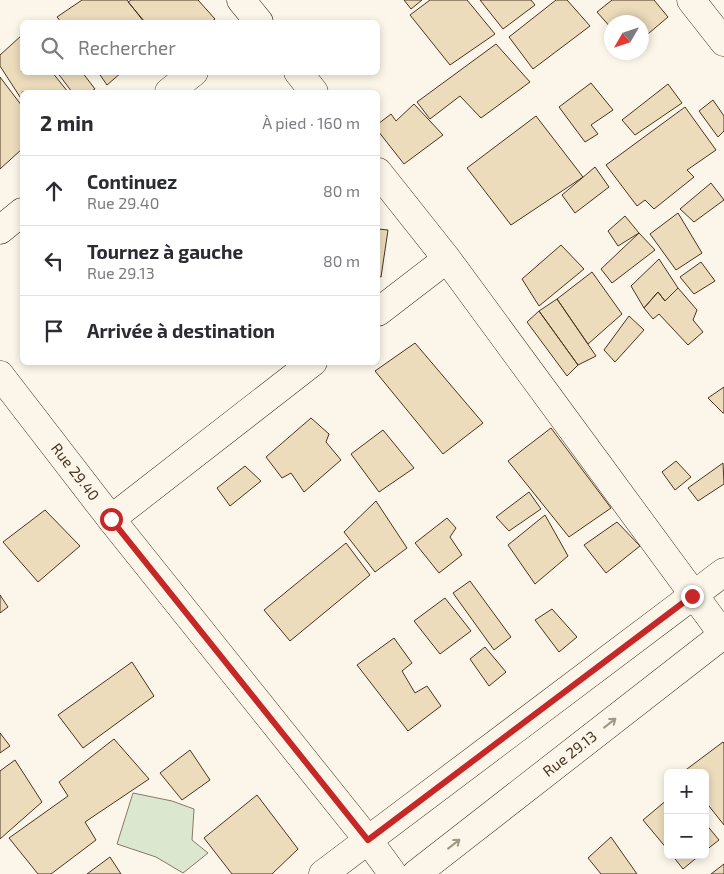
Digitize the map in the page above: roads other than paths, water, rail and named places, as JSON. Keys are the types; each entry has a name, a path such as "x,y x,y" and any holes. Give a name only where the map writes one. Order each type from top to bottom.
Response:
{"street":[{"path":"691,0 724,42"},
{"path":"172,90 190,75"},
{"path":"300,75 312,90"},
{"path":"380,175 447,259 692,596 724,635"},
{"path":"0,230 20,214"},
{"path":"380,310 447,259"},
{"path":"111,519 309,365"},
{"name":"Rue 29.40","path":"0,376 393,874"},
{"path":"323,874 724,572"},
{"name":"Rue 29.13","path":"416,874 724,635"}]}
